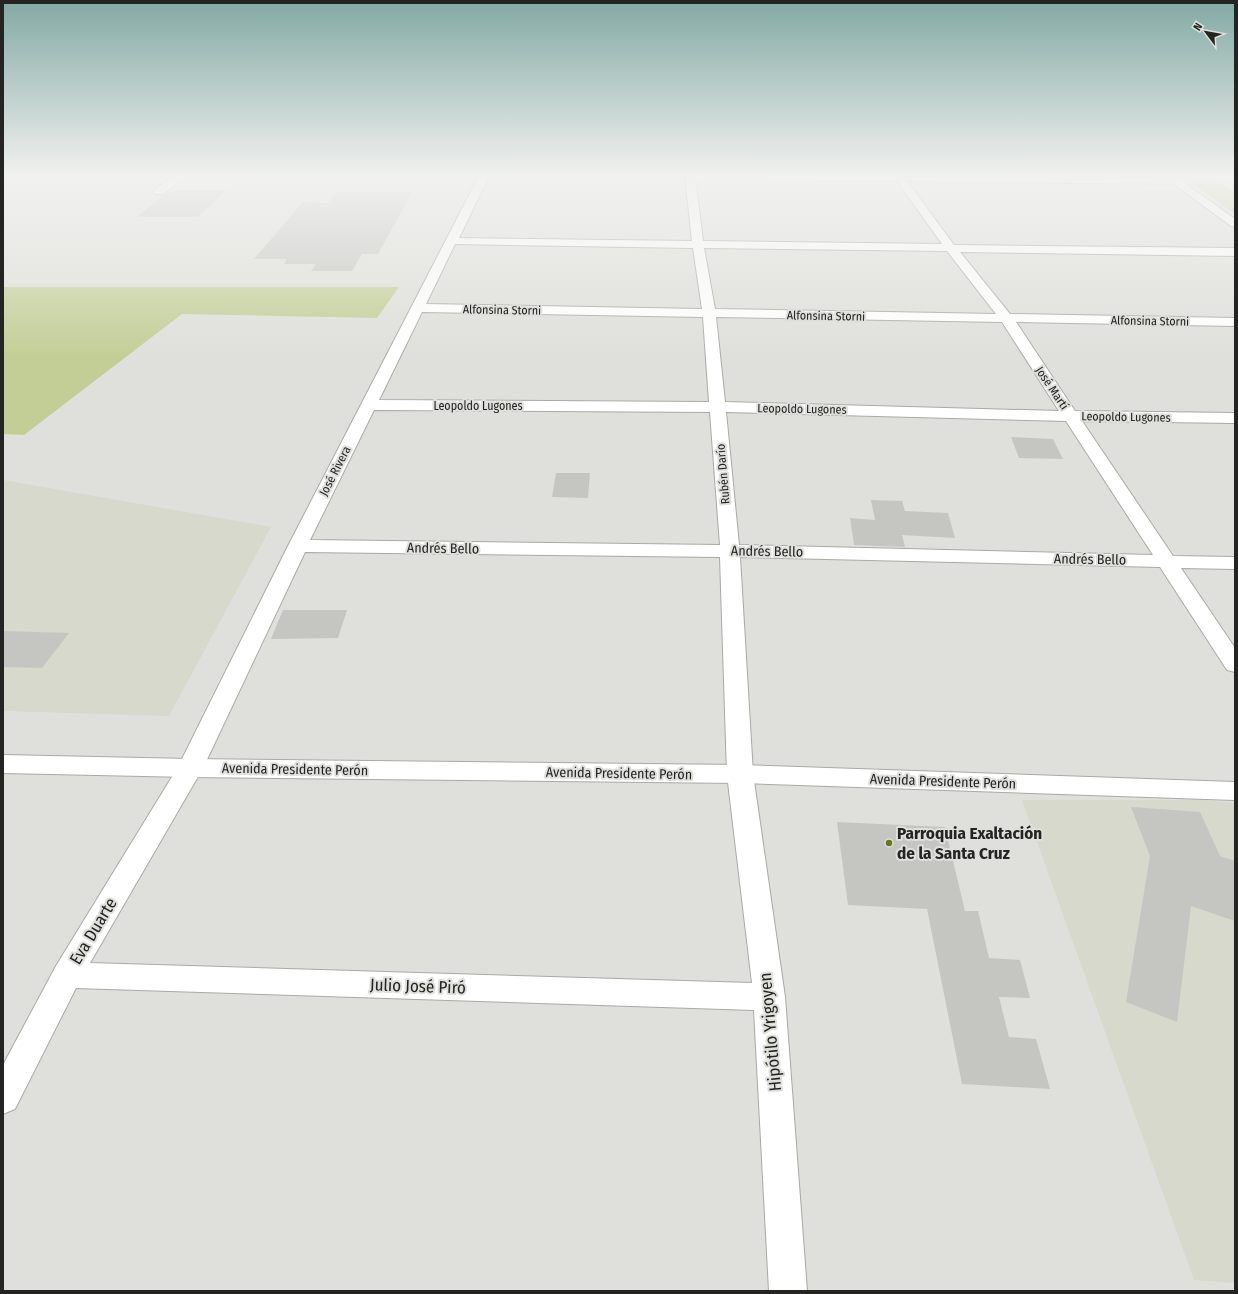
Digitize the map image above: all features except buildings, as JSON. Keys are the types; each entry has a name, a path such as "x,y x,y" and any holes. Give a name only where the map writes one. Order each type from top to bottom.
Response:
{"main road":[{"name":"José Rivera","path":"190,768 298,546 453,236"},
{"name":"Rubén Darío","path":"697,236 709,314 730,551 740,774"},
{"name":"José Martí","path":"942,236 1006,318 1235,665"},
{"path":"451,241 1235,252"},
{"name":"Alfonsina Storni","path":"417,308 1235,322"},
{"name":"Leopoldo Lugones","path":"369,405 717,407 1071,416 1235,418"},
{"name":"Andrés Bello","path":"298,546 730,551 1235,562"},
{"name":"Avenida Presidente Perón","path":"3,764 190,768 740,774 1235,791"},
{"name":"Eva Duarte","path":"3,1098 67,975 190,768"},
{"name":"Hipótilo Yrigoyen","path":"740,774 769,997 788,1291"},
{"name":"Julio José Piró","path":"67,975 769,997"}],"shaded area":[{"path":"3,480 271,527 169,716 3,711"},
{"path":"1022,800 1201,800 1235,803 1235,1283 1194,1280"}],"green space":[{"path":"3,287 399,287 377,318 182,314 24,435 3,434"}],"place":[{"name":"Parroquia Exaltación de la Santa Cruz","path":"889,843"}]}
